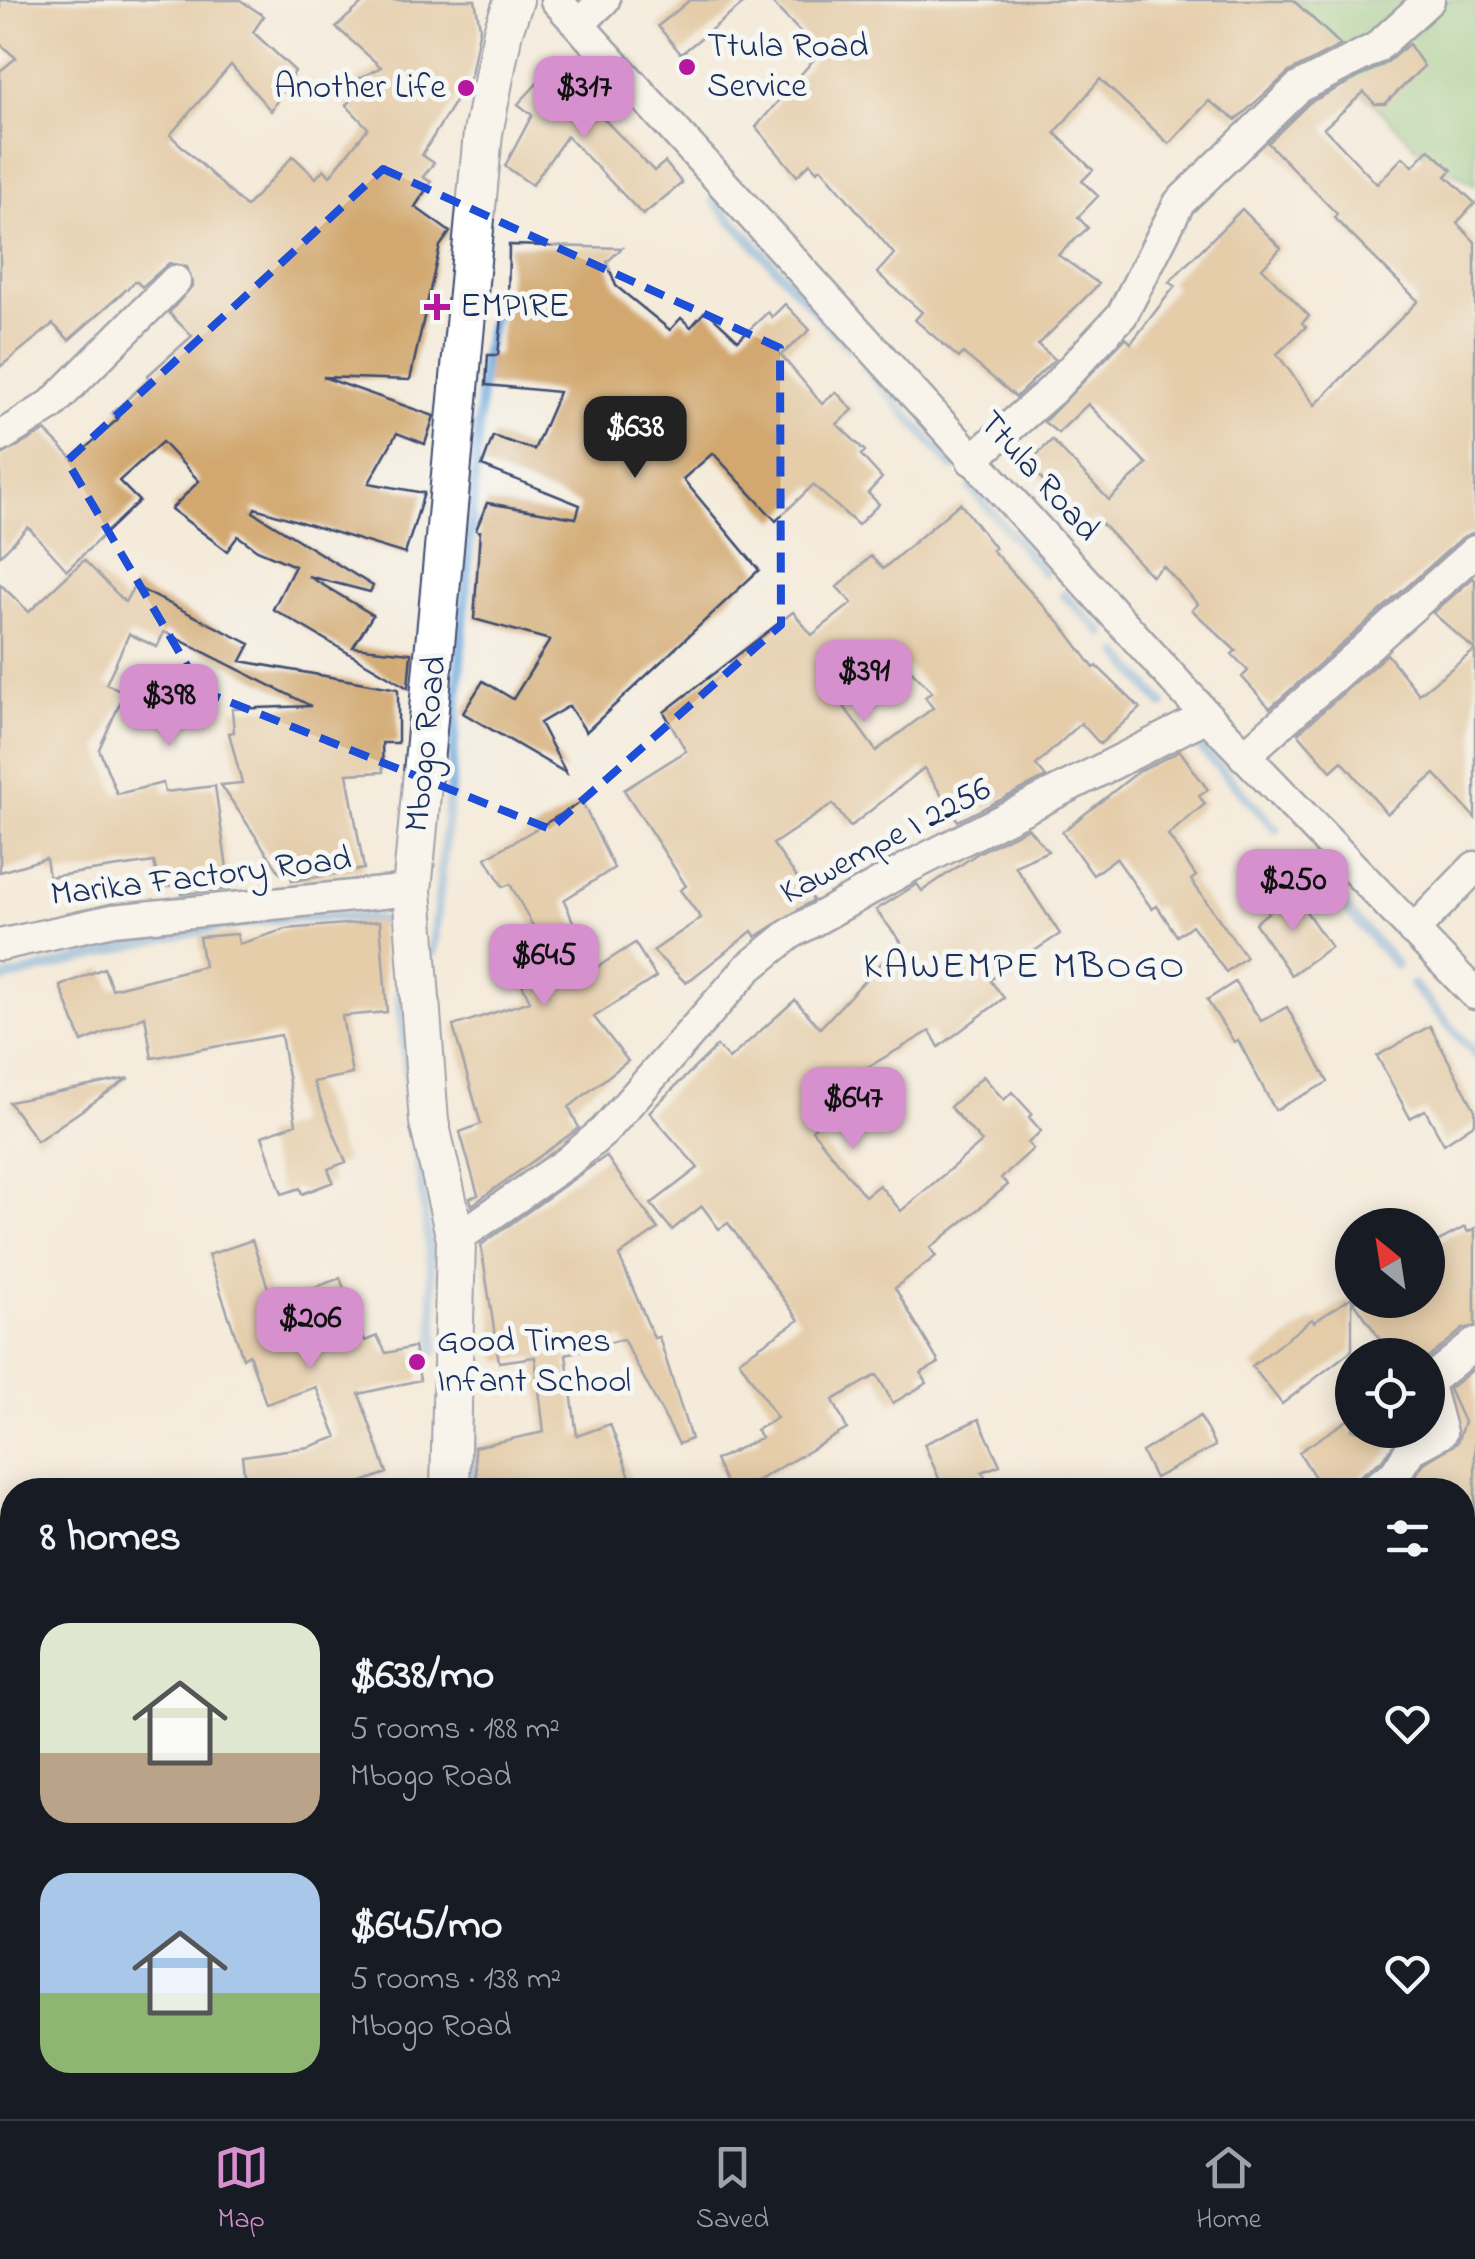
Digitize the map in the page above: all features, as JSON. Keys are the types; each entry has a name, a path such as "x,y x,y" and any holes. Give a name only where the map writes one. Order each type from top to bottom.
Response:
{"street":[{"name":"Mbogo Road","path":"450,1478 456,1238 429,1122 412,890 483,133 497,58 514,0"},
{"name":"Ttula Road","path":"556,0 1207,716 1475,994"},
{"path":"580,23 604,0"},
{"path":"972,460 1052,390 1122,315 1179,204 1277,106 1324,72 1394,35 1429,0"},
{"path":"0,437 52,405 175,281"},
{"path":"1244,756 1475,551"},
{"name":"Kawempe I 2256","path":"456,1238 569,1161 604,1131 748,968 790,934 911,866 1207,716"},
{"path":"1412,930 1475,868"},
{"name":"Marika Factory Road","path":"0,946 113,920 412,890"},
{"path":"1445,1370 1475,1344"},
{"path":"1389,1478 1414,1448"}],"highlighted area":[{"path":"383,169 780,348 781,625 550,829 202,691 67,461"}],"green space":[{"path":"1271,0 1475,0 1475,185 1425,156"}],"building":[{"path":"0,0 240,0 264,16 253,32 295,71 271,111 231,65 170,135 246,207 293,156 316,178 324,169 330,176 368,128 346,105 361,89 356,80 381,67 336,27 366,0 475,0 480,27 471,75 422,155 434,163 423,177 431,182 415,207 450,232 440,246 410,380 323,377 434,416 425,444 397,433 369,483 424,493 405,554 255,508 253,512 373,586 370,592 308,576 373,615 353,647 411,653 408,688 273,609 295,566 257,550 238,536 227,551 171,509 199,481 162,442 119,481 139,501 67,570 28,527 0,556 0,456 45,431 73,459 118,419 112,413 149,379 147,376 192,336 169,313 193,285 187,267 169,263 142,287 136,281 69,340 53,324 0,367 0,71 16,58 0,44"},
{"path":"690,0 748,0 681,54 658,26"},
{"path":"769,0 1293,0 1341,45 1289,72 1236,120 1209,101 1169,144 1100,79 1055,133 1093,170 1082,181 1098,196 1078,217 1088,228 1058,255 1099,284 1038,345 1055,359 1016,397 963,353 959,358 915,320 922,312 877,273 894,254 821,168 817,171 810,163 797,176 756,127 820,52"},
{"path":"1409,44 1424,66 1385,104 1375,104 1364,92 1324,128 1377,184 1403,157 1413,166 1429,149 1452,170 1446,176 1475,203 1457,223 1475,242 1475,532 1463,537 1270,708 1242,677 1248,671 1232,654 1236,651 1192,610 1198,604 1163,566 1152,576 1096,518 1088,526 1027,464 1052,440 1109,500 1147,464 1088,404 1058,433 1044,422 1126,338 1131,343 1175,286 1169,282 1242,209 1281,248 1262,268 1309,316 1302,323 1306,327 1277,354 1315,405 1418,301 1334,218 1337,214 1268,143 1309,103 1385,64"},
{"path":"559,60 596,99 591,104 602,117 654,171 665,162 682,183 643,215 567,136 532,185 505,166 532,115 518,104"},
{"path":"509,245 622,248 607,262 616,286 670,330 681,318 691,327 706,310 738,340 768,312 772,317 785,304 810,330 781,355 822,404 836,392 853,410 837,424 865,451 861,455 882,478 868,493 879,504 858,525 813,485 776,521 713,453 683,479 759,570 586,732 569,706 540,723 566,773 463,713 483,681 513,699 550,640 474,619 480,531 476,530 487,503 576,518 580,505 482,466 493,436 534,450 559,392 486,385 488,355 498,355 503,308 508,309"},
{"path":"960,503 995,548 992,550 1064,628 1094,668 1097,666 1140,708 1100,744 1081,723 1036,765 1046,777 958,821 924,768 850,827 833,804 773,844 813,900 756,937 752,931 686,983 653,951 701,918 680,890 686,886 624,790 686,751 664,712 793,612 812,635 852,603 837,587 871,556 883,569","holes":["896,655 932,692 925,697 933,708 876,751 840,701"]},
{"path":"84,560 125,602 134,586 250,644 241,661 398,689 398,743 382,743 383,772 347,774 364,869 292,881 290,872 281,874 221,785 242,783 229,733 234,732 232,709 311,706 164,632 157,647 129,634 106,684 125,692 99,749 117,794 163,783 165,792 215,786 230,889 182,894 180,884 160,888 154,862 49,877 46,858 0,872 0,584 29,612"},
{"path":"1475,580 1475,650 1433,613"},
{"path":"1475,650 1475,818 1435,774 1387,814 1342,761 1331,771 1298,733 1387,654 1419,694"},
{"path":"1180,751 1208,790 1199,796 1205,804 1168,835 1196,876 1191,880 1246,957 1226,972 1192,925 1177,936 1157,906 1152,909 1116,858 1093,875 1062,832 1138,772"},
{"path":"582,802 614,868 564,900 593,970 635,943 656,977 594,1017 628,1061 569,1107 579,1128 472,1205 470,1198 478,1195 460,1132 481,1124 453,1026 530,1001 513,965 546,950 510,884 503,887 486,858"},
{"path":"1028,828 1048,851 1015,866 1060,934 990,980 1004,998 939,1047 930,1031 868,1067 874,1074 812,1130 865,1196 879,1185 901,1211 982,1142 950,1107 983,1076 1004,1100 1012,1092 1041,1131 1028,1143 1033,1149 1001,1178 1008,1185 930,1248 936,1256 895,1288 939,1363 921,1373 927,1383 893,1403 877,1375 833,1400 847,1429 762,1478 723,1478 715,1460 761,1438 756,1430 777,1418 739,1360 799,1320 728,1223 719,1229 702,1206 672,1230 651,1204 698,1168 649,1112 717,1046 729,1059 795,1000 820,1028 901,942 876,910 917,884 922,891 978,853"},
{"path":"1293,893 1331,947 1291,975 1255,923"},
{"path":"380,921 387,1012 342,1016 352,1074 313,1082 346,1162 328,1169 333,1182 302,1194 300,1188 282,1194 262,1136 296,1124 281,1035 152,1058 145,1016 82,1042 60,986 104,968 112,989 204,966 199,937 237,934 239,944 286,929"},
{"path":"1235,982 1261,1021 1287,1007 1328,1082 1275,1110 1238,1040 1234,1042 1207,1000"},
{"path":"1430,1026 1475,1110 1475,1123 1444,1144 1425,1110 1410,1118 1377,1056"},
{"path":"129,1078 37,1141 9,1102"},
{"path":"606,1156 658,1229 619,1256 654,1338 659,1337 691,1439 679,1444 623,1339 566,1354 577,1436 610,1424 630,1478 477,1478 474,1447 544,1432 535,1357 499,1362 481,1245"},
{"path":"1465,1227 1468,1232 1475,1228 1475,1326 1463,1329 1445,1344 1445,1338 1379,1338 1365,1318 1445,1318 1445,1238"},
{"path":"252,1240 273,1303 340,1278 365,1341 377,1336 386,1353 414,1347 420,1380 359,1394 387,1473 373,1478 245,1478 242,1456 309,1447 337,1437 316,1387 266,1404 249,1354 243,1358 208,1255"},
{"path":"1335,1308 1335,1318 1352,1318 1352,1338 1335,1338 1335,1363 1282,1404 1252,1366 1312,1319 1314,1322"},
{"path":"1475,1368 1475,1478 1413,1478 1424,1463 1457,1443 1464,1422 1449,1389"},
{"path":"1200,1416 1215,1446 1155,1478 1142,1452"},
{"path":"979,1419 1000,1465 982,1472 985,1478 939,1478 924,1444"},
{"path":"1335,1428 1335,1448 1391,1448 1359,1478 1315,1478 1299,1452"}],"waterway":[{"path":"714,201 850,348"},
{"path":"494,298 494,312"},
{"path":"433,952 451,782 484,357 493,318"},
{"path":"866,368 953,467"},
{"path":"971,488 1044,572"},
{"path":"1064,595 1103,633"},
{"path":"1120,654 1163,705"},
{"path":"1187,733 1276,829"},
{"path":"1304,860 1396,965"},
{"path":"0,980 145,943 254,922 355,917 397,925"},
{"path":"398,940 404,1043 429,1248 435,1351"},
{"path":"1413,985 1475,1054"},
{"path":"471,1381 473,1478"}],"place":[{"name":"Ttula Road Service","path":"687,67"},
{"name":"Another Life","path":"466,88"},
{"name":"EMPIRE","path":"437,307"},
{"name":"Good Times Infant School","path":"417,1362"}],"district":[{"name":"KAWEMPE MBOGO","path":"1025,968"}]}
